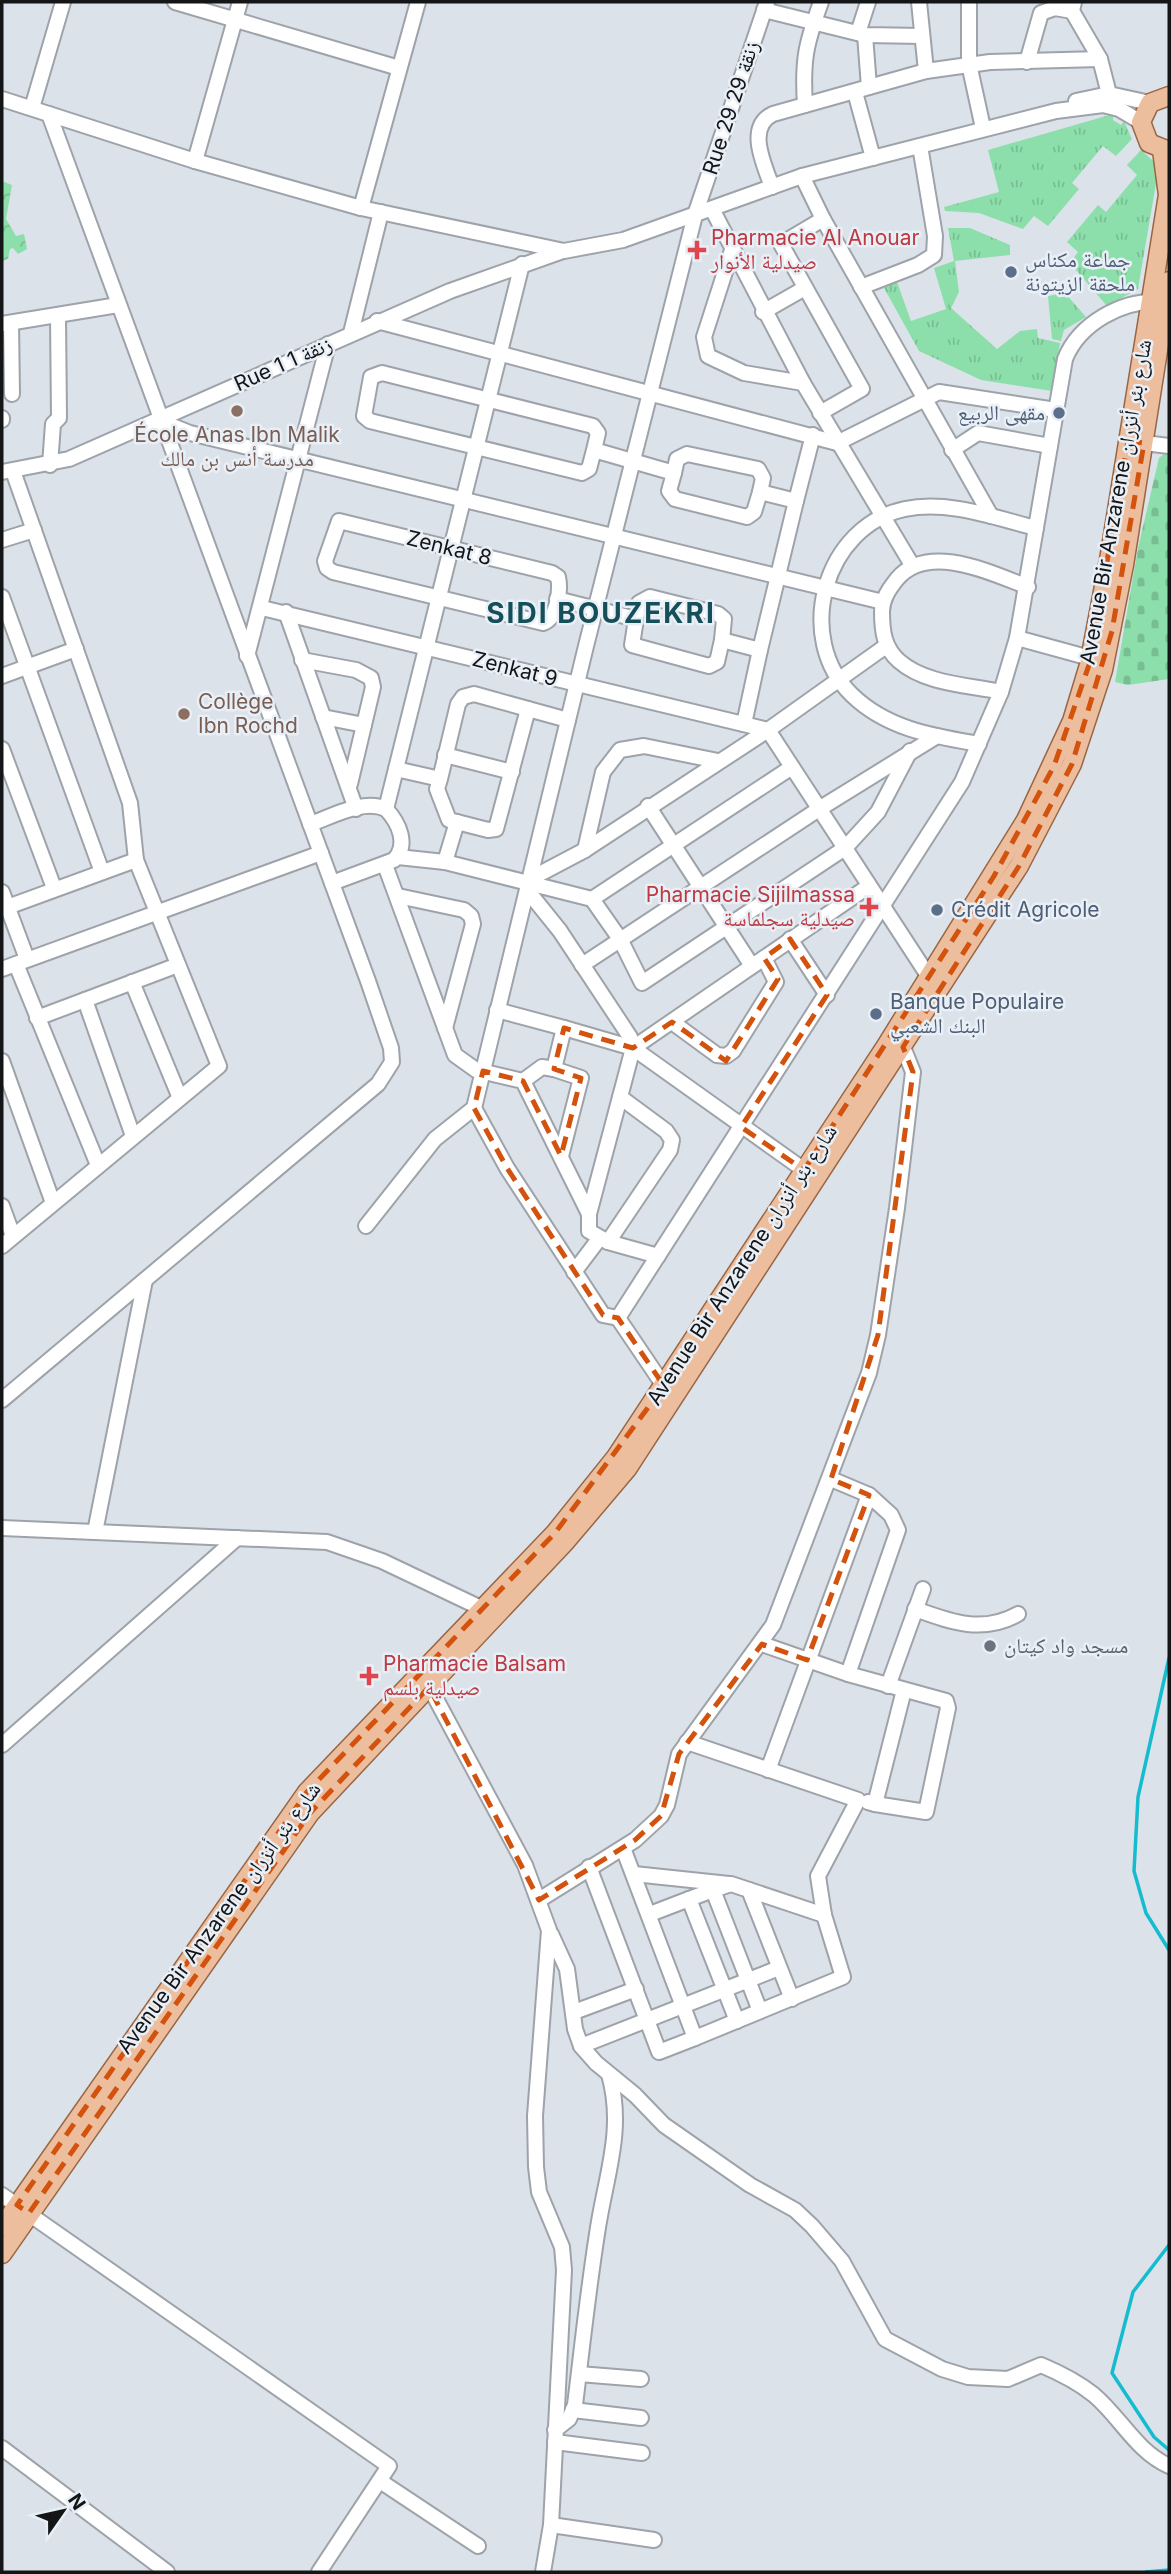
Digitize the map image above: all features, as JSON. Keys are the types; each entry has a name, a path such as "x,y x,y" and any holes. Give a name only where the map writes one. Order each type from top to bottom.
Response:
{"main road":[{"path":"1141,122 1163,96"},
{"name":"Avenue Bir Anzarene شارع بئر أنزران","path":"2,2254 16,2205 310,1813 566,1542 627,1469 1019,866 1072,764 1093,707 1112,631 1136,442 1158,302 1168,195 1165,151 1149,143 1141,122"},
{"name":"Avenue Bir Anzarene شارع بئر أنزران","path":"1158,302 1169,281"},
{"name":"Avenue Bir Anzarene شارع بئر أنزران","path":"2,2227 294,1808 322,1774 483,1609 584,1500 664,1386 929,977 1027,820 1072,721 1090,658 1136,442"}],"street":[{"path":"32,108 63,2"},
{"path":"175,2 400,68"},
{"path":"195,161 240,2"},
{"path":"361,208 418,2"},
{"path":"806,106 803,67 812,22 821,2"},
{"path":"868,2 862,34 862,90 873,158"},
{"path":"919,2 926,71"},
{"path":"969,2 970,64 983,128"},
{"path":"765,6 812,22 862,34 922,36"},
{"name":"Rue 29 زنقة 29","path":"474,1108 631,461 695,215 765,6"},
{"path":"1027,62 1041,13 1073,6 1100,59 1110,94"},
{"path":"772,187 759,145 760,127 769,116 926,71 970,64 1100,59"},
{"path":"1056,111 1075,101 1110,94 1163,96"},
{"path":"2,99 195,161 361,208 564,251"},
{"path":"1056,111 1103,105 1119,109 1141,122"},
{"name":"Rue 1 زنقة 1","path":"8,472 50,465 160,421 377,321 522,264 564,251 623,240 802,176 1056,111"},
{"path":"2,1400 378,1084 392,1062 391,1048 332,883 49,114"},
{"path":"861,287 918,265 934,255 934,236 920,146"},
{"path":"802,176 822,219 990,516"},
{"path":"712,209 763,312 837,443 884,515 912,565"},
{"path":"351,333 382,212"},
{"path":"820,413 862,389 781,244 822,219"},
{"path":"732,250 704,337 708,356 744,373 803,383"},
{"path":"386,810 437,596 522,264"},
{"path":"763,312 805,288"},
{"path":"618,1318 962,782 1001,692 1017,638 1028,587 1065,359 1079,334 1134,304 1158,302"},
{"path":"12,394 6,324 118,305"},
{"path":"50,465 53,424 59,418 58,316"},
{"path":"377,321 650,391 837,443 939,392 1056,410"},
{"path":"247,656 262,608 328,344"},
{"path":"382,373 487,400 593,426 598,433 589,469 582,473 370,421 363,409 371,377 382,373"},
{"path":"160,421 190,433 298,457 883,602"},
{"path":"952,450 978,433 1050,446"},
{"path":"744,724 813,435"},
{"path":"1136,442 1169,446"},
{"path":"594,450 674,472"},
{"path":"687,454 762,472 754,512 747,517 670,497 674,472 677,459 687,454"},
{"path":"7,1241 219,1066 136,860 130,803 34,530 8,472"},
{"path":"760,492 796,501"},
{"path":"979,744 912,731 870,711 838,681 820,635 825,588 849,542 884,515 929,506 990,516 1036,528"},
{"name":"Zenkat 8","path":"437,596 327,568 326,561 339,521 558,577 557,599"},
{"path":"2,540 34,530"},
{"path":"1001,692 937,680 914,672 898,661 886,646 883,633 883,602 891,586 912,565 930,561 949,563 1028,587"},
{"path":"437,596 542,623 549,621 557,599 636,620"},
{"path":"2,597 6,619 27,667 102,872"},
{"path":"644,598 718,614 724,619 725,626 717,662 709,666 632,645 636,620 644,598"},
{"name":"Zenkat 9","path":"262,608 768,730"},
{"path":"286,612 350,785 356,809"},
{"path":"1017,638 1090,658"},
{"path":"722,640 760,650"},
{"path":"528,884 585,850 648,806 768,730 886,646"},
{"path":"2,676 76,649"},
{"path":"302,660 369,675 373,687 350,785"},
{"path":"445,862 453,825 437,782 463,697 474,694 568,720"},
{"path":"453,825 496,829 528,709"},
{"path":"323,717 364,725"},
{"path":"768,730 929,977"},
{"path":"582,965 819,809 937,736"},
{"path":"585,850 603,772 620,750 644,746 718,761"},
{"path":"2,749 54,888"},
{"path":"332,883 392,861 445,862 592,899 620,939 642,983 845,849 878,812 910,751"},
{"path":"445,755 512,772"},
{"path":"592,899 792,767"},
{"path":"396,769 437,782"},
{"path":"310,824 356,809 375,806 386,810 399,831 401,846 392,861 398,896 456,1055 465,1064 483,1071 523,1081 589,1214"},
{"path":"648,806 727,928 776,982 733,1051 726,1056 717,1055 672,1021"},
{"path":"15,964 321,853"},
{"path":"4,908 136,860"},
{"path":"528,884 630,1037 633,1048 589,1214 589,1231 603,1240 658,1256"},
{"path":"633,1048 869,886"},
{"path":"2,892 15,964 98,1165"},
{"path":"398,896 464,911 471,916 473,923 445,1028"},
{"path":"790,939 827,995"},
{"path":"37,1018 178,965"},
{"path":"132,982 180,1098"},
{"path":"85,1000 133,1136"},
{"path":"497,1010 633,1048 804,1170"},
{"path":"554,1069 564,1028"},
{"path":"539,1900 623,1848 661,1816 667,1805 672,1773 687,1742 762,1644 784,1600 869,1373 878,1335 913,1072 903,1046"},
{"path":"2,1061 53,1203"},
{"path":"523,1081 542,1067 581,1078 561,1156"},
{"path":"574,1272 603,1240 670,1150 672,1140 666,1131 620,1097"},
{"path":"366,1226 435,1139 474,1108 507,1168 603,1315 618,1318 664,1386"},
{"path":"2,1206 7,1241"},
{"path":"95,1532 145,1280"},
{"path":"831,1479 869,1495 891,1515 898,1530 848,1674"},
{"path":"768,1770 869,1495"},
{"path":"2,1528 327,1542 382,1561 483,1609"},
{"path":"2,1745 237,1538"},
{"path":"888,1686 923,1589"},
{"path":"915,1609 970,1626 995,1623 1018,1614"},
{"path":"687,1742 858,1800 926,1812 948,1708 946,1701 848,1674 762,1644"},
{"path":"429,1686 526,1865 549,1930 567,1969 581,2046 664,2125 739,2178 795,2210 812,2226 842,2261 886,2339 942,2369 968,2377 1008,2379 1041,2365 1058,2372 1094,2395 1140,2447 1169,2466"},
{"path":"875,1804 904,1690"},
{"path":"589,1867 659,2052 842,1977 824,1915 818,1876 858,1800"},
{"path":"623,1848 695,2038"},
{"path":"634,1874 731,1884 824,1915"},
{"path":"650,1914 731,1884"},
{"path":"713,1890 760,2011"},
{"path":"749,1890 792,1999"},
{"path":"689,1899 737,2021"},
{"path":"543,2572 551,2525 564,2270 562,2246 539,2192 535,2116 549,1930"},
{"path":"581,2046 779,1968"},
{"path":"574,2012 636,1989"},
{"path":"555,2436 573,2410 597,2229 617,2126 616,2100 609,2074"},
{"path":"16,2205 389,2466 319,2572"},
{"path":"579,2374 641,2379"},
{"path":"573,2410 641,2418"},
{"path":"555,2436 642,2453"},
{"path":"2,2448 167,2572"},
{"path":"380,2481 478,2546"},
{"path":"551,2525 654,2540"}],"highlighted area":[{"path":"1128,441 1144,443 1112,631 1072,764 1019,866 903,1047 913,1072 878,1335 831,1479 869,1495 807,1660 762,1644 679,1754 661,1816 635,1840 539,1900 429,1687 310,1813 29,2213 17,2205 307,1792 555,1533 664,1386 618,1318 603,1315 507,1168 474,1108 483,1071 523,1081 561,1156 581,1078 554,1069 564,1028 633,1048 672,1022 726,1061 778,979 764,958 790,939 827,995 741,1127 804,1170 994,876 1054,766 1089,665"}],"green space":[{"path":"1113,114 1113,120 1121,125 1124,121 1132,139 1116,156 1103,146 1072,183 1079,189 1048,226 1034,216 1023,229 979,213 945,211 944,207 999,192 988,150"},
{"path":"1141,150 1159,166 1138,289 1107,306 1070,263 1078,252 1067,242 1098,205 1106,212 1137,175 1127,165"},
{"path":"2,181 12,185 6,219 16,236 24,234 27,249 18,254 13,248 10,249 8,259 2,261"},
{"path":"948,228 970,228 1010,245 1010,255 955,261 959,292 951,308 997,349 1020,331 1037,329 1038,338 1060,343 1052,391 981,380 919,351 884,288 897,282 911,321 946,309 934,268 954,261"},
{"path":"1065,293 1086,317 1064,330 1061,341 1052,339 1048,296"},
{"path":"1165,453 1169,454 1169,679 1128,685 1115,682 1138,548 1159,458"}],"waterway":[{"path":"1169,1658 1138,1797 1134,1871 1146,1913 1169,1950"},
{"path":"1169,2245 1133,2292 1112,2373 1154,2437 1169,2450"},
{"path":"1146,2572 1169,2570"}],"place":[{"name":"Pharmacie Al Anouar صيدلية الأنوار","path":"697,250"},
{"name":"جماعة مكناس ملحقة الزيتونة","path":"1011,272"},
{"name":"École Anas Ibn Malik مدرسة أنس بن مالك","path":"237,411"},
{"name":"مقهى الربيع","path":"1059,413"},
{"name":"Collège Ibn Rochd","path":"184,714"},
{"name":"Pharmacie Sijilmassa صيدلية سجلماسة","path":"869,907"},
{"name":"Crédit Agricole","path":"937,910"},
{"name":"Banque Populaire البنك الشعبي","path":"876,1014"},
{"name":"مسجد واد كيتان","path":"990,1646"},
{"name":"Pharmacie Balsam صيدلية بلسم","path":"369,1676"}],"district":[{"name":"SIDI BOUZEKRI","path":"601,613"}]}
